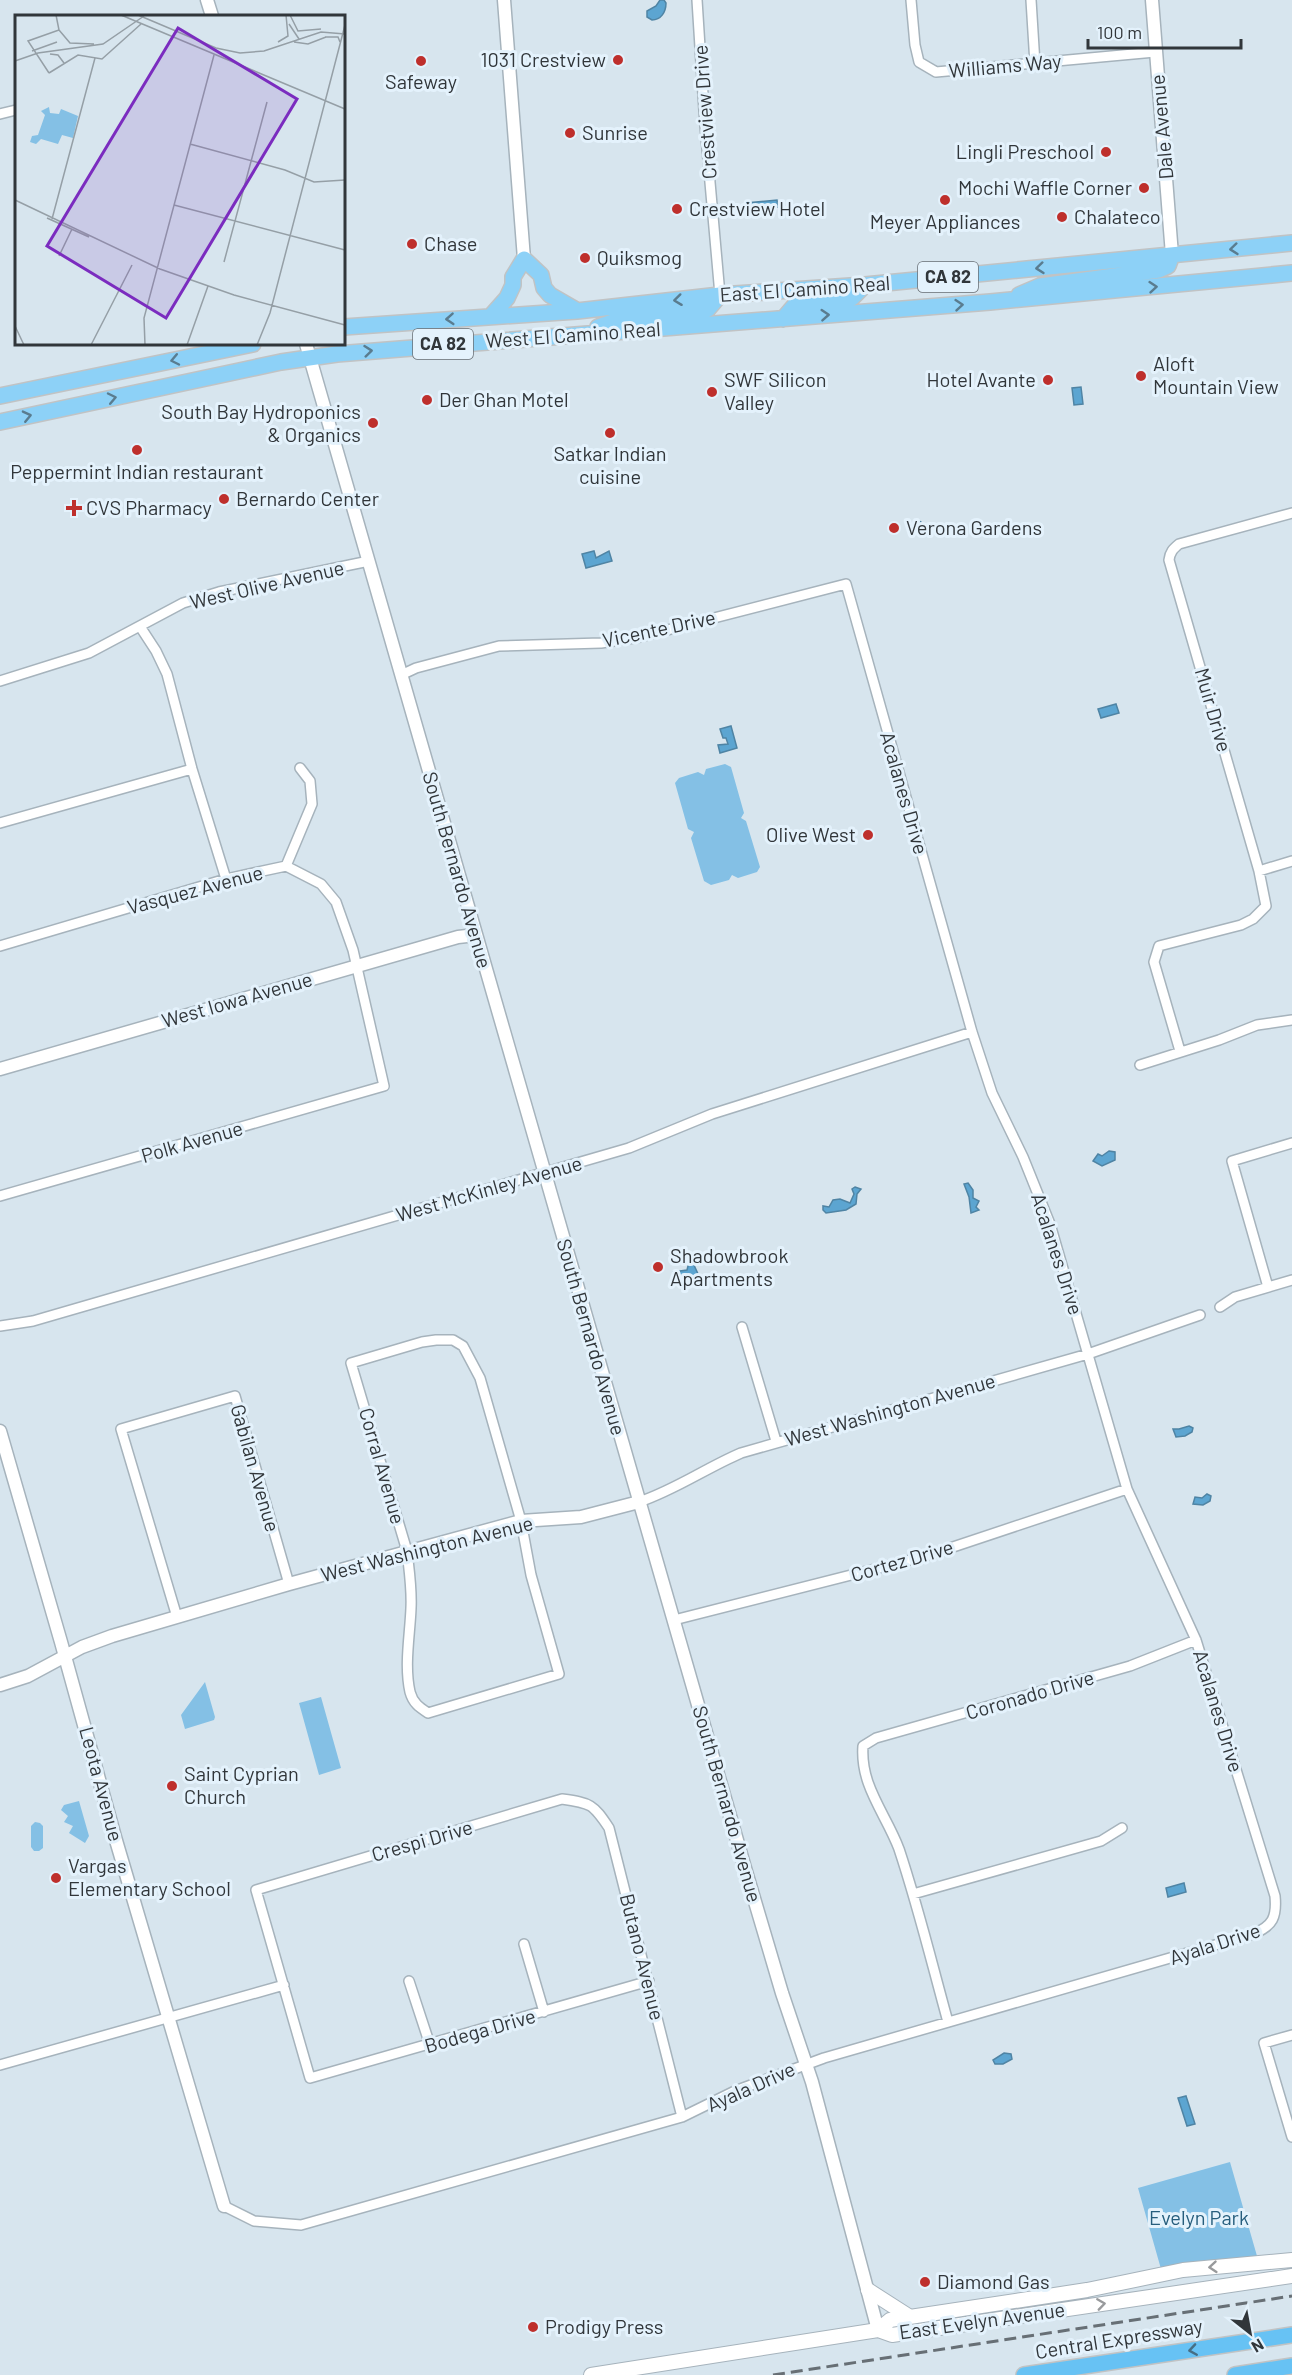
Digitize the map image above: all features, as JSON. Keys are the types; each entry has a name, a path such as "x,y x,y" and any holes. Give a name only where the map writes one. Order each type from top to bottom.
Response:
{"highway":[{"name":"Central Expressway","path":"1024,2375 1292,2335"},
{"path":"1235,2375 1292,2366"}],"main road":[{"name":"East El Camino Real","path":"605,309 720,295 865,285 1292,243"},
{"path":"1006,300 1040,286 1159,270 1168,266 1172,255"},
{"path":"491,316 507,298 513,285 513,277 524,259 541,275 544,288 550,295 577,311"},
{"name":"East El Camino Real","path":"900,309 1292,273"},
{"path":"783,318 795,305 852,298 865,285"},
{"path":"578,334 618,320 701,312 708,309 720,295"},
{"name":"West El Camino Real","path":"345,327 605,309"},
{"name":"West El Camino Real","path":"0,422 308,351 403,347 900,309"},
{"path":"0,396 248,345"},
{"name":"East Evelyn Avenue","path":"878,2331 890,2320 1087,2290 1183,2270 1292,2260"},
{"path":"1194,2290 1218,2279 1292,2268"},
{"name":"East Evelyn Avenue","path":"878,2331 892,2335 1292,2276"},
{"path":"867,2290 910,2317"},
{"path":"591,2375 878,2331"}],"street":[{"path":"207,0 212,15"},
{"path":"504,0 524,259"},
{"name":"Crestview Drive","path":"697,0 705,126 720,295"},
{"name":"Williams Way","path":"911,0 919,62 936,72 1155,52"},
{"path":"1031,0 1035,64"},
{"name":"Dale Avenue","path":"1152,0 1172,255"},
{"path":"0,114 15,110"},
{"name":"South Bernardo Avenue","path":"308,351 778,1982 806,2064 878,2331"},
{"name":"Muir Drive","path":"1180,1051 1154,962 1159,946 1194,936 1220,932 1253,920 1266,906 1259,871 1169,560 1172,549 1189,541 1292,513"},
{"name":"West Olive Avenue","path":"0,681 89,653 141,628 183,603 219,592 369,561"},
{"name":"Vicente Drive","path":"401,675 416,668 499,646 601,643 640,637 846,584"},
{"name":"Acalanes Drive","path":"846,584 972,1032 992,1093 1023,1157 1050,1224 1127,1490 1196,1640 1275,1896 1274,1920"},
{"path":"141,628 167,674 192,769 226,879"},
{"path":"286,866 312,804 310,781 300,768"},
{"path":"0,823 192,769"},
{"path":"1259,871 1292,861"},
{"name":"Vasquez Avenue","path":"0,945 226,879 286,866 321,884 336,902 353,950 384,1086"},
{"name":"West Iowa Avenue","path":"0,1069 458,937 476,935"},
{"path":"1140,1065 1219,1040 1257,1025 1292,1020"},
{"name":"West McKinley Avenue","path":"0,1326 33,1321 629,1148 710,1115 972,1032"},
{"name":"Polk Avenue","path":"0,1196 384,1086"},
{"path":"1268,1287 1232,1161 1292,1143"},
{"path":"1221,1307 1235,1296 1292,1280"},
{"name":"West Washington Avenue","path":"0,1685 28,1676 92,1644 289,1584 521,1521 581,1517 639,1502 675,1488 710,1466 741,1453 1088,1354 1200,1315"},
{"path":"742,1327 776,1442"},
{"name":"Corral Avenue","path":"453,1340 463,1346 480,1378 521,1521 531,1575 559,1674 428,1713 417,1706 411,1694 407,1670 411,1593 407,1551 351,1363 422,1342 453,1340"},
{"name":"Gabilan Avenue","path":"177,1617 121,1429 235,1396 289,1584"},
{"name":"Leota Avenue","path":"0,1431 3,1451 66,1657 168,2018 224,2206"},
{"name":"Cortez Drive","path":"674,1620 926,1557 1127,1490"},
{"name":"Coronado Drive","path":"913,1894 897,1846 869,1789 862,1761 863,1746 876,1738 1130,1666 1196,1640"},
{"name":"Crespi Drive","path":"284,1985 256,1890 562,1799 588,1803"},
{"name":"Butano Avenue","path":"588,1803 600,1814 609,1828 682,2117"},
{"path":"948,2022 913,1894 1101,1840 1122,1828"},
{"name":"Ayala Drive","path":"224,2206 254,2221 301,2224 682,2117 735,2091 806,2064 1254,1934 1269,1926 1274,1920"},
{"path":"524,1944 544,2012"},
{"path":"409,1981 430,2045"},
{"name":"Bodega Drive","path":"284,1985 310,2078 649,1981"},
{"path":"0,2065 284,1985"},
{"path":"1292,2035 1264,2043 1287,2103 1292,2137"}],"green space":[{"path":"725,764 731,767 744,813 741,818 746,821 760,867 757,872 738,878 732,875 729,880 711,885 704,881 691,838 694,832 688,829 675,783 679,778 698,772 704,775 706,769"},
{"path":"205,1682 214,1720 185,1729 181,1715"},
{"path":"321,1697 341,1768 319,1775 299,1703"},
{"path":"79,1801 89,1836 85,1843 69,1833 73,1826 64,1822 68,1816 61,1810 64,1805"},
{"path":"35,1822 43,1826 43,1848 39,1851 34,1851 31,1847 31,1826"},
{"name":"Evelyn Park","path":"1230,2162 1257,2256 1161,2269 1138,2188"}],"shaded area":[{"path":"660,0 666,3 664,12 658,19 652,20 647,17 647,11 656,6"},
{"path":"777,200 778,207 747,209 746,203"},
{"path":"1081,387 1083,404 1074,405 1072,388"},
{"path":"917,520 923,526 929,527 929,535 924,536 917,532 914,526"},
{"path":"594,551 596,558 609,551 612,561 586,568 582,554"},
{"path":"1116,704 1119,713 1101,718 1098,709"},
{"path":"731,726 737,748 720,753 718,745 728,744 720,729"},
{"path":"1109,1151 1115,1152 1115,1160 1102,1166 1093,1161 1098,1154 1102,1156"},
{"path":"968,1183 973,1190 973,1198 979,1201 976,1207 979,1210 971,1213 969,1197 964,1184"},
{"path":"855,1187 861,1189 857,1194 856,1204 846,1210 826,1213 823,1210 823,1206 829,1207 833,1200 840,1199 850,1203 854,1194 852,1189"},
{"path":"693,1263 699,1276 675,1285 673,1272 687,1270 688,1266"},
{"path":"1189,1426 1193,1428 1192,1432 1176,1437 1173,1429"},
{"path":"1207,1494 1211,1496 1210,1501 1203,1505 1193,1504 1195,1497 1202,1498"},
{"path":"1184,1883 1186,1892 1168,1897 1166,1888"},
{"path":"1004,2053 1011,2054 1012,2059 1003,2064 995,2064 993,2060"},
{"path":"1186,2096 1195,2124 1187,2126 1178,2098"}],"railway":[{"path":"773,2375 1292,2296"}],"place":[{"name":"1031 Crestview","path":"618,60"},
{"name":"Safeway","path":"421,61"},
{"name":"Sunrise","path":"570,133"},
{"name":"Lingli Preschool","path":"1106,152"},
{"name":"Mochi Waffle Corner","path":"1144,188"},
{"name":"Meyer Appliances","path":"945,200"},
{"name":"Crestview Hotel","path":"677,209"},
{"name":"Chalateco","path":"1062,217"},
{"name":"Chase","path":"412,244"},
{"name":"Quiksmog","path":"585,258"},
{"name":"Aloft Mountain View","path":"1141,376"},
{"name":"Hotel Avante","path":"1048,380"},
{"name":"SWF Silicon Valley","path":"712,392"},
{"name":"Der Ghan Motel","path":"427,400"},
{"name":"South Bay Hydroponics & Organics","path":"373,423"},
{"name":"Satkar Indian cuisine","path":"610,433"},
{"name":"Peppermint Indian restaurant","path":"137,450"},
{"name":"Bernardo Center","path":"224,499"},
{"name":"CVS Pharmacy","path":"74,508"},
{"name":"Verona Gardens","path":"894,528"},
{"name":"Olive West","path":"868,835"},
{"name":"Shadowbrook Apartments","path":"658,1267"},
{"name":"Saint Cyprian Church","path":"172,1786"},
{"name":"Vargas Elementary School","path":"56,1878"},
{"name":"Diamond Gas","path":"925,2282"},
{"name":"Prodigy Press","path":"533,2327"}]}
